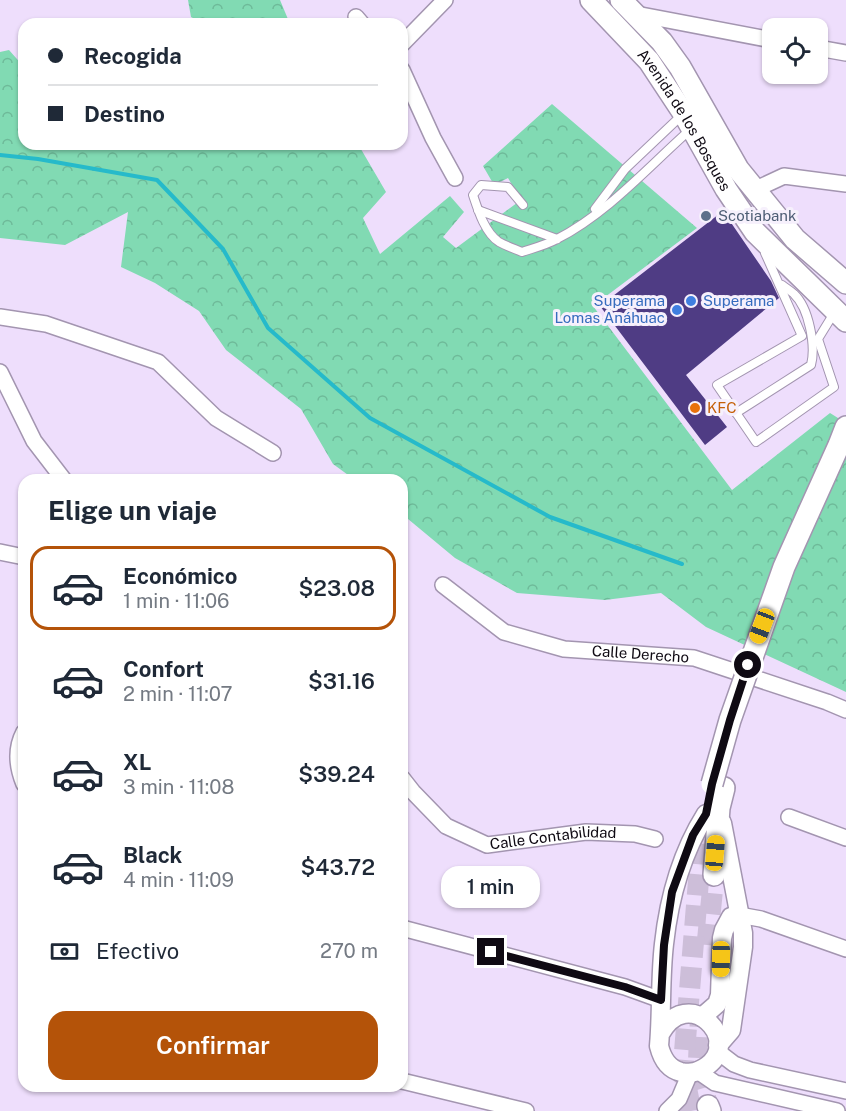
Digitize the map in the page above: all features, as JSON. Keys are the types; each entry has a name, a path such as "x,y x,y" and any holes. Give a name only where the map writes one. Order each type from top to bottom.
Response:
{"main road":[{"name":"Avenida de los Bosques","path":"591,0 616,23 649,61 688,121 726,189 755,232 842,310"},
{"name":"Avenida de los Bosques","path":"629,7 662,42 680,67 738,169 795,239 846,283"},
{"path":"738,169 748,202 771,233 842,310"},
{"path":"702,838 718,786 730,720 784,567 844,445"},
{"path":"712,811 714,875"}],"street":[{"path":"408,38 446,0"},
{"path":"629,7 762,38"},
{"path":"828,50 846,53"},
{"path":"408,82 433,138 455,178"},
{"path":"754,189 784,176 846,184"},
{"path":"0,317 46,324 158,362 216,418 273,453"},
{"path":"0,372 34,441 59,474"},
{"path":"0,552 18,556"},
{"name":"Calle Derecho","path":"443,585 504,632 564,649 694,658 846,710"},
{"path":"18,754 18,770"},
{"name":"Calle Contabilidad","path":"408,786 446,826 487,845 586,832 635,834 655,839"},
{"path":"667,1111 679,1099 695,1072 711,1063 731,1030 734,1014 743,947 739,915 712,811"},
{"path":"712,811 693,835 672,892 664,945 659,1046 662,1057 669,1066 679,1072 695,1072 715,1083 837,1111"},
{"path":"789,817 846,838"},
{"path":"660,1034 666,1024 675,1017 694,1015 717,1004 720,995 724,930 731,917 739,915 761,920 846,949"},
{"path":"408,930 625,987 661,1000 694,1015 714,1029 718,1048 734,1064 750,1070 846,1091"},
{"path":"408,1082 525,1111"}],"lane":[{"path":"587,220 625,169 688,121"},
{"path":"523,205 508,187 481,185 473,195 492,236 522,252 557,239 587,220 624,190 688,121"},
{"path":"478,210 557,239"},
{"path":"755,232 781,285 802,336"},
{"path":"781,285 798,299 815,338 834,387 756,442 717,385 802,336 815,338"},
{"path":"736,413 811,365 815,338 842,310"}],"green space":[{"path":"188,0 280,0 288,18 193,18"},
{"path":"9,50 18,60 18,150 362,150 386,192 363,218 380,254 450,196 464,212 443,237 456,248 521,200 508,178 494,185 483,166 552,104 697,228 593,306 732,490 830,413 846,423 846,692 706,627 661,593 605,600 517,593 455,558 408,519 408,474 347,474 333,464 301,409 226,350 199,311 155,283 121,267 128,212 65,245 0,238 0,52"}],"building":[{"name":"Superama","path":"723,211 771,281 779,298 686,375 727,427 705,445 600,306"}],"waterway":[{"path":"0,155 38,159 157,180 223,249 268,328 370,418 550,517 682,564"}],"tunnel":[{"path":"691,1111 683,1070 702,838"},
{"path":"707,945 714,875"},
{"path":"701,1006 698,1071 708,1106"}],"place":[{"name":"Scotiabank","path":"706,216"},
{"name":"Superama","path":"691,301"},
{"name":"Superama Lomas Anáhuac","path":"677,310"},
{"name":"KFC","path":"695,408"}],"route":[{"path":"491,952 625,987 661,1000 664,945 672,892 693,835 706,814 730,720 748,665"}]}
